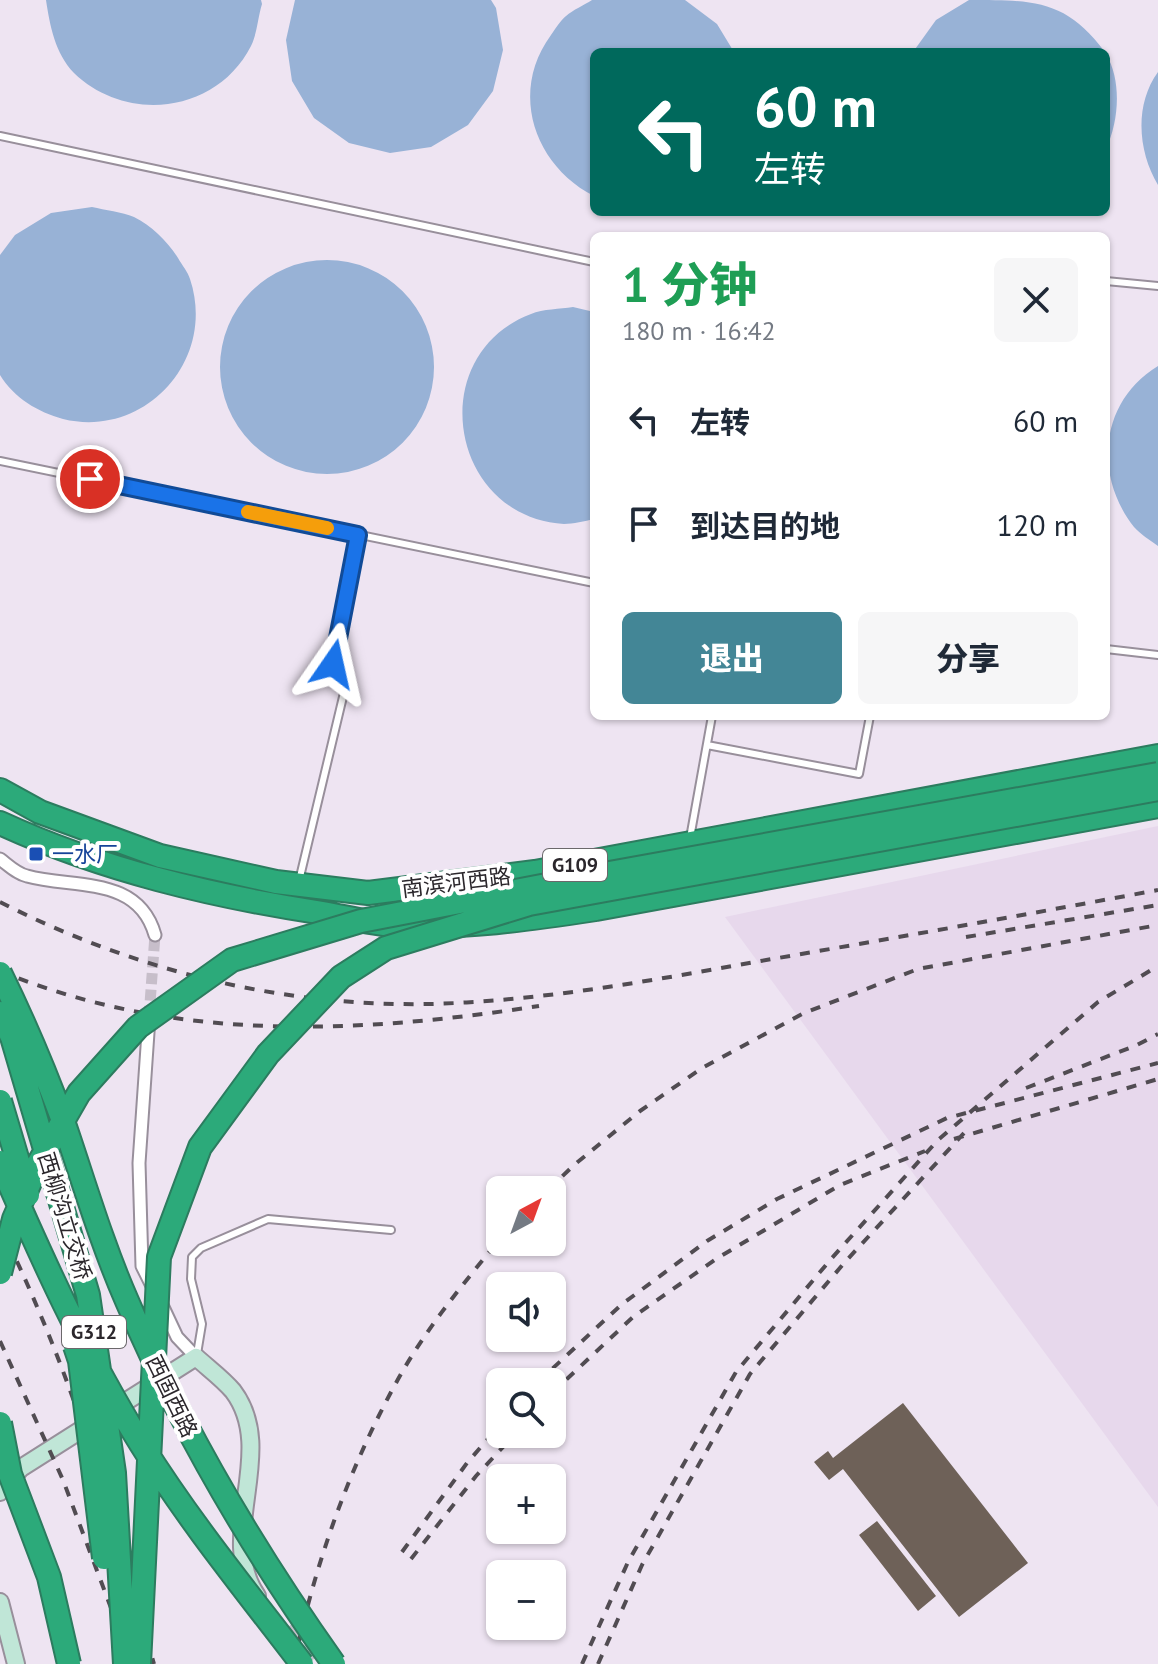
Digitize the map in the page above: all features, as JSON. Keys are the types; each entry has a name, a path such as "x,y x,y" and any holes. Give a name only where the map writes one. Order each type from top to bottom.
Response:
{"highway":[{"name":"南滨河西路","path":"0,790 40,812 160,856 298,884 368,893 535,872 1158,756"},
{"path":"0,1273 14,1219 37,1166 79,1093 138,1027 232,960 361,921 1158,774"},
{"path":"139,1664 159,1257 200,1147 268,1054 341,977 386,948 529,904 1158,789"},
{"name":"南滨河西路","path":"0,823 136,873 225,897 394,925 508,922 596,909 1158,806"},
{"name":"西固西路","path":"0,973 61,1116 126,1300 170,1395 222,1493 290,1602 334,1664"},
{"name":"西柳沟立交桥","path":"0,1013 12,1037 88,1295 114,1473 125,1664"},
{"name":"西柳沟立交桥","path":"0,1101 80,1361 103,1536 110,1664"},
{"name":"西固西路","path":"0,1162 39,1252 93,1362 142,1446 206,1538 302,1664"},
{"path":"0,1423 10,1474 49,1577 69,1664"}],"street":[{"path":"0,859 24,876 98,886 140,903 150,918 155,935"},
{"path":"149,1017 139,1163 142,1266 177,1337 233,1392 248,1425 250,1463 243,1522 243,1561 252,1589 271,1617"},
{"path":"0,1492 21,1468 196,1357"},
{"path":"0,1602 16,1664"}],"lane":[{"path":"0,136 590,261"},
{"path":"1110,281 1158,286"},
{"path":"0,461 590,582"},
{"path":"298,884 347,680 333,664 358,535"},
{"path":"1110,649 1158,655"},
{"path":"689,844 711,720"},
{"path":"707,745 859,774 869,720"},
{"path":"196,1357 202,1324 191,1279 192,1257 201,1248 268,1219 391,1230"}],"shaded area":[{"path":"1158,826 1158,1507 725,917"}],"water":[{"path":"46,0 261,0 262,4 251,46 236,68 216,86 170,104 144,105 119,100 95,89 74,73 58,48"},
{"path":"295,0 491,0 496,8 503,50 493,91 468,125 431,147 390,153 349,143 314,118 292,81 286,40"},
{"path":"592,0 685,0 717,24 732,48 590,48 590,194 573,183 556,166 534,125 530,103 538,57 560,23"},
{"path":"969,0 1031,3 1047,6 1077,22 1102,48 916,48 936,20"},
{"path":"1110,63 1115,76 1117,101 1110,138"},
{"path":"1158,72 1158,185 1146,158 1142,114 1150,85"},
{"path":"92,207 134,217 159,235 188,274 196,309 193,338 183,364 167,387 146,405 121,417 93,422 63,419 36,408 12,391 0,375 0,255 15,235 51,213"},
{"path":"327,260 368,268 403,291 426,326 434,367 426,408 403,443 368,466 327,474 286,466 251,443 228,408 220,367 228,326 251,291 286,268"},
{"path":"573,307 590,311 590,520 575,523 564,524 525,515 495,494 475,465 464,432 464,397 474,363 497,335 531,314"},
{"path":"1158,366 1158,546 1136,530 1121,507 1110,474 1110,436 1114,419 1124,399 1139,381"}],"building":[{"path":"903,1403 1028,1563 959,1617 843,1469 829,1480 814,1462 828,1451 833,1458"},
{"path":"877,1521 936,1596 918,1611 859,1535"}],"tunnel":[{"path":"149,1017 155,935"},
{"path":"286,1630 323,1664"}],"railway":[{"path":"0,902 102,947 209,980 319,999 430,1004 516,999 644,981 1158,890"},
{"path":"966,937 1158,905"},
{"path":"563,1176 640,1111 702,1068 804,1013 918,969 1158,925"},
{"path":"582,1664 628,1562 736,1372 831,1259 938,1140 1098,1002 1158,966"},
{"path":"0,971 66,994 132,1011 199,1021 266,1026 402,1022 539,1006"},
{"path":"1026,1088 1158,1034"},
{"path":"553,1368 621,1305 707,1241 777,1199 947,1118 1158,1063"},
{"path":"954,1139 1158,1079"},
{"path":"598,1664 642,1565 750,1374 845,1262 965,1132"},
{"path":"566,1380 633,1317 716,1259 840,1185 925,1151"},
{"path":"0,1225 72,1396 102,1485 154,1664"},
{"path":"294,1664 322,1555 348,1485 379,1416 431,1326 486,1256"},
{"path":"0,1341 63,1480 132,1664"},
{"path":"402,1552 486,1441"},
{"path":"411,1559 502,1448"}],"slow traffic":[{"path":"248,512 327,528"}],"place":[{"name":"一水厂","path":"36,854"}],"route":[{"path":"90,479 358,535 333,664"}]}
